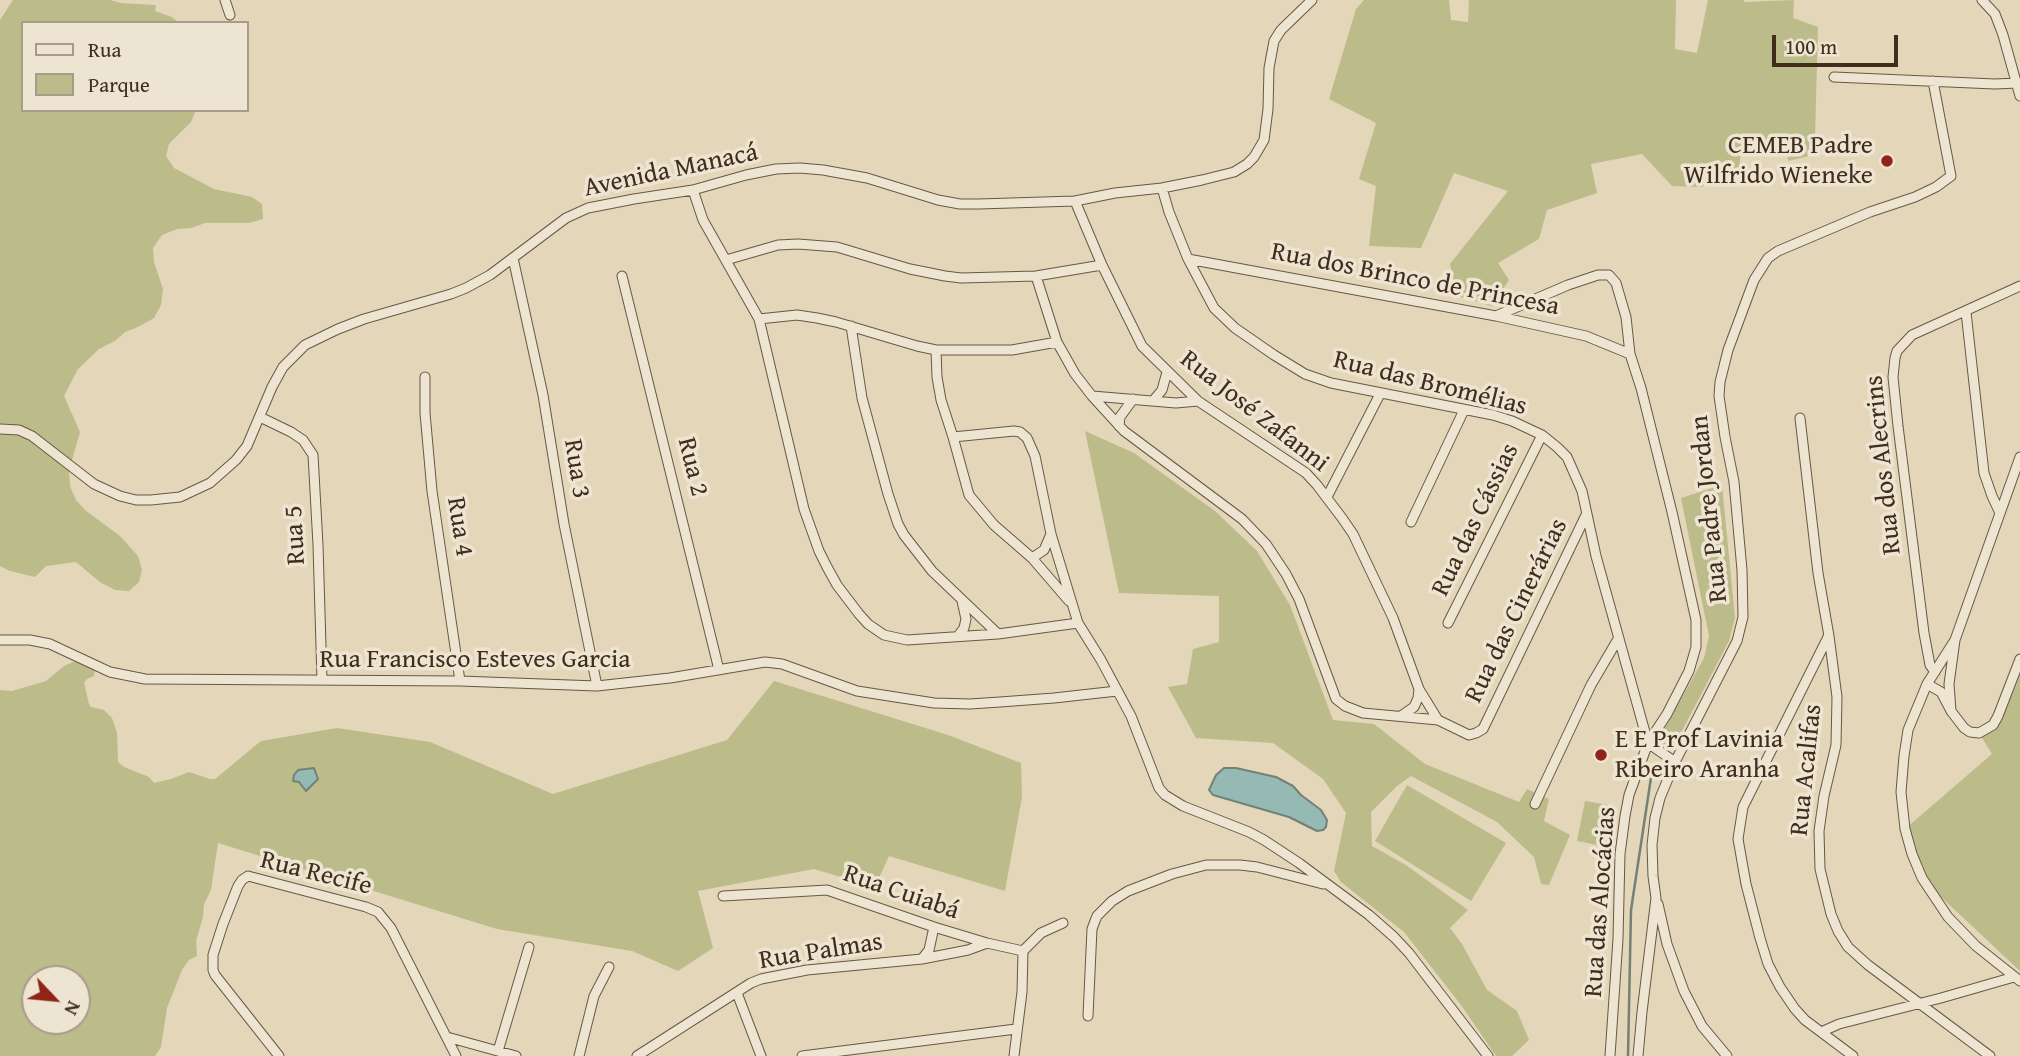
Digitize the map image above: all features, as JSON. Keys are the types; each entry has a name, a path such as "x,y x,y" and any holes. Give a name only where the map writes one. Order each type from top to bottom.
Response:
{"street":[{"path":"225,0 230,15"},
{"name":"Avenida Manacá","path":"0,429 19,430 32,436 94,484 120,496 136,500 165,500 195,492 225,471 247,446 283,367 305,345 364,319 466,288 489,275 555,226 588,208 693,190 776,169 823,170 867,178 927,197 960,204 1075,201 1162,188 1234,172 1247,164 1261,149 1267,128 1269,68 1274,41 1291,19 1312,0"},
{"path":"1982,0 1995,14 2010,55 2020,96"},
{"path":"1834,77 2017,83"},
{"name":"Rua Padre Jordan","path":"1638,1056 1656,898 1653,830 1660,798 1742,626 1743,606 1734,482 1721,409 1720,382 1728,350 1754,280 1768,258 1778,251 1870,212 1915,197 1951,176 1933,81"},
{"name":"Rua das Bromélias","path":"1162,188 1188,259 1214,308 1265,350 1305,374 1331,383 1512,421 1542,435 1567,457 1576,474 1648,743"},
{"path":"693,190 703,220 760,319 804,509 819,551 837,585 868,624 884,635 907,640 998,634 1078,623"},
{"name":"Rua José Zafanni","path":"1075,201 1102,265 1142,346 1198,401 1306,474 1327,497 1353,534 1393,618 1419,689 1438,720"},
{"path":"726,260 778,245 820,245 961,278 1036,276 1102,265"},
{"name":"Rua 3","path":"513,258 543,395 558,493 597,686"},
{"name":"Rua dos Brinco de Princesa","path":"1188,259 1496,316 1586,336 1630,354"},
{"path":"1496,316 1568,285 1605,274 1612,278 1620,296 1626,317 1630,354"},
{"name":"Rua 2","path":"622,276 719,670"},
{"path":"1036,276 1057,342 1075,374 1092,396 1137,442 1242,519 1266,544 1299,599 1336,699 1363,713 1438,720"},
{"name":"Rua dos Alecrins","path":"1935,672 1930,665 1924,633 1893,365 1897,351 1912,335 2020,286"},
{"path":"1966,312 1984,473 2000,512"},
{"path":"760,319 797,316 836,322 936,350 1012,350 1057,342"},
{"path":"851,326 862,398 894,514 904,535 932,571 998,634"},
{"path":"936,350 941,400 969,495 994,525 1032,558 1070,603"},
{"name":"Rua das Alocácias","path":"1610,1056 1621,836 1629,795 1648,743 1667,714 1689,671 1697,635 1693,603 1672,512 1630,354"},
{"path":"1153,401 1162,390 1167,372"},
{"name":"Rua 4","path":"425,377 431,480 460,681"},
{"path":"1327,497 1380,394"},
{"path":"1092,396 1153,401 1198,401"},
{"path":"1119,426 1120,417 1133,399"},
{"path":"1411,522 1464,410"},
{"name":"Rua 5","path":"260,417 297,436 313,455 321,680"},
{"name":"Rua Acalifas","path":"1800,418 1838,721 1836,745 1821,818 1820,869 1824,890 1838,931 1848,947 1868,965 1990,1056"},
{"path":"953,437 1014,431 1024,435 1035,456 1051,534 1070,603 1078,623 1131,716 1159,788 1165,796 1183,806 1249,832 1299,863 1369,915 1395,937 1488,1056"},
{"name":"Rua das Cássias","path":"1448,623 1542,435"},
{"path":"1951,711 1949,684 1955,640 2020,457"},
{"name":"Rua das Cinerárias","path":"1438,720 1469,735 1480,732 1486,725 1587,514"},
{"path":"1032,558 1046,547 1051,534"},
{"path":"958,636 965,623 962,600"},
{"path":"1829,636 1743,807 1738,839 1746,884 1768,964 1780,987 1795,1009 1853,1056"},
{"path":"1535,804 1591,685 1618,639"},
{"name":"Rua Francisco Esteves Garcia","path":"0,640 30,640 50,644 110,672 145,679 460,681 597,686 772,662 858,691 953,704 1117,691"},
{"path":"1955,640 1927,684 1908,730 1901,804 1905,829 1922,878 1948,917 1976,946 2017,979"},
{"path":"1927,684 1941,692 1951,711 1967,731 1979,733 1987,730 1998,716 2020,659"},
{"path":"1401,716 1414,707 1419,689"},
{"path":"1648,743 1675,762"},
{"path":"1088,1016 1092,929 1097,916 1112,901 1128,891 1206,864 1257,867 1328,886"},
{"name":"Rua Recife","path":"279,1056 213,970 213,955 237,886 248,876 354,903 378,912 391,928 456,1056"},
{"name":"Rua Cuiabá","path":"723,896 827,890 934,927 1023,951"},
{"path":"1656,898 1675,970 1702,1026 1727,1056"},
{"path":"1014,1056 1023,951 1041,933 1063,923"},
{"path":"922,959 929,950 934,927"},
{"name":"Rua Palmas","path":"637,1056 761,979 922,959 988,943"},
{"path":"1650,946 1667,944"},
{"path":"498,1051 529,947"},
{"path":"579,1056 594,996 609,967"},
{"path":"1821,1032 1839,1024 2017,979"},
{"path":"737,993 761,1056"},
{"path":"802,1056 1016,1029"},
{"path":"447,1037 516,1056"}],"green space":[{"path":"13,0 110,0 155,5 155,11 177,21 21,21 21,112 195,112 191,122 169,144 166,156 174,168 214,189 252,197 262,204 263,219 249,223 205,223 162,235 153,248 154,262 163,289 161,305 154,318 99,349 78,369 64,396 80,432 69,471 70,486 76,500 85,510 120,536 138,556 142,570 139,582 129,591 115,590 100,582 76,562 46,566 35,577 0,566 0,20"},
{"path":"1364,0 1449,0 1451,20 1468,22 1469,0 1676,0 1675,49 1697,53 1708,0 1794,0 1793,18 1818,27 1815,137 1809,156 1788,161 1786,143 1742,141 1739,169 1701,187 1672,186 1642,154 1591,164 1597,193 1547,210 1539,239 1498,263 1509,280 1492,306 1457,296 1450,264 1508,191 1454,173 1421,248 1369,246 1376,186 1359,179 1376,123 1329,99 1356,9"},
{"path":"1085,431 1134,453 1215,511 1257,551 1290,605 1333,720 1374,724 1425,764 1519,802 1527,789 1549,799 1544,821 1570,835 1549,885 1541,884 1534,857 1497,822 1411,776 1371,812 1372,846 1406,865 1468,910 1450,928 1462,944 1487,990 1517,1011 1529,1040 1512,1056 1496,1056 1461,1005 1404,932 1341,882 1334,871 1346,813 1323,779 1273,743 1196,738 1168,687 1187,684 1193,649 1219,642 1219,596 1119,593"},
{"path":"1722,485 1735,618 1729,641 1672,750 1658,740 1704,658 1709,636 1681,498"},
{"path":"80,659 95,669 94,676 84,682 89,704 104,710 112,718 117,733 118,762 149,777 154,783 189,772 215,779 261,741 337,728 430,742 553,794 727,740 774,681 948,735 1021,763 1022,797 1005,891 889,856 875,887 814,869 698,891 713,948 678,971 632,951 497,929 218,843 211,890 204,904 196,941 197,956 189,960 182,970 167,1008 161,1047 155,1056 0,1056 0,690 12,691 46,681 64,666"},
{"path":"2020,659 2020,971 1924,881 1905,829 1992,754 1979,733 1998,716"},
{"path":"1407,785 1506,843 1471,901 1375,841"},
{"path":"1585,801 1614,806 1607,847 1577,841"}],"water":[{"path":"314,768 318,779 306,791 299,782 293,781 298,770"},
{"path":"1224,768 1276,777 1293,786 1321,810 1327,820 1326,827 1317,831 1289,817 1213,795 1209,790 1216,775"}],"waterway":[{"path":"1628,1056 1631,910 1652,771"}],"place":[{"name":"CEMEB Padre Wilfrido Wieneke","path":"1887,161"},
{"name":"E E Prof Lavinia Ribeiro Aranha","path":"1601,755"}]}
